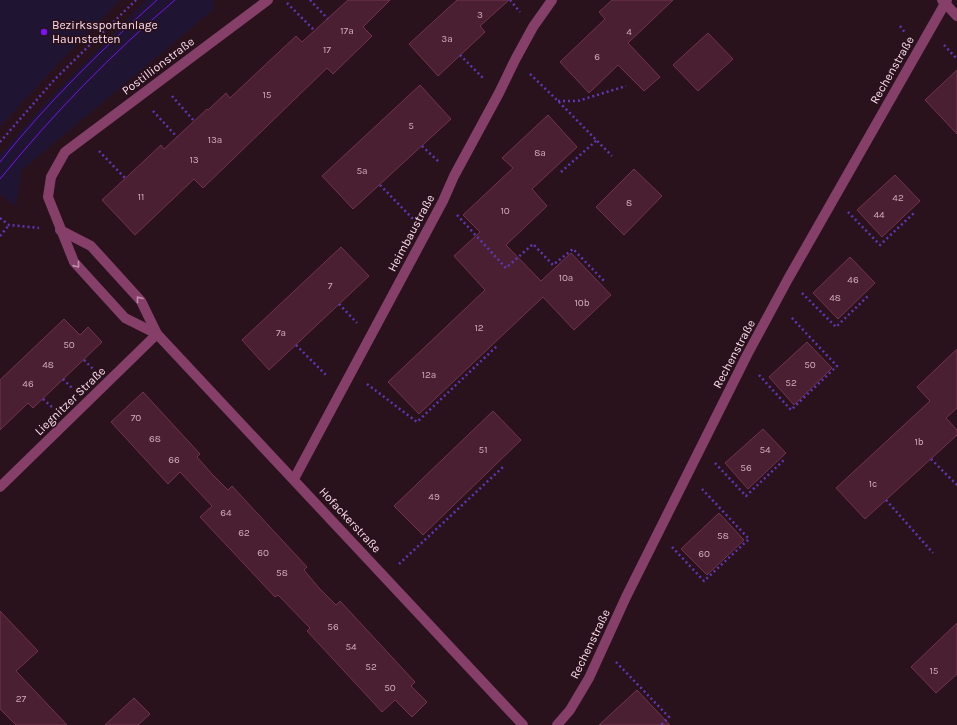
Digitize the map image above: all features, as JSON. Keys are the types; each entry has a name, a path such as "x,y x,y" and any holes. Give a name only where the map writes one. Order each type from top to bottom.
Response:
{"street":[{"name":"Postillionstraße","path":"65,152 268,0"},
{"name":"Heimbaustraße","path":"294,479 443,201 454,176 515,60 552,0"},
{"path":"945,1 957,16"},
{"name":"Rechenstraße","path":"557,725 570,710 589,678 626,597 745,360 788,279 945,1"},
{"name":"Hofackerstraße","path":"65,152 51,178 48,197 74,262 125,318 157,334"},
{"name":"Hofackerstraße","path":"60,230 91,246 141,301 157,334 523,725"},
{"name":"Liegnitzer Straße","path":"0,487 157,334"}],"path":[{"path":"0,142 55,79 136,0"},
{"path":"284,0 315,31"},
{"path":"310,0 328,19"},
{"path":"460,55 499,93"},
{"path":"515,60 612,156"},
{"path":"159,82 194,122"},
{"path":"558,101 578,101 626,86"},
{"path":"139,96 177,137"},
{"path":"86,136 125,178"},
{"path":"561,172 597,140"},
{"path":"380,185 426,232"},
{"path":"834,198 880,245 915,212"},
{"path":"443,201 506,268 533,244 553,265 573,249 605,282"},
{"path":"0,218 9,225 60,230"},
{"path":"0,236 9,225"},
{"path":"788,279 836,327 869,295"},
{"path":"745,360 791,410 837,366 777,302"},
{"path":"296,345 341,391"},
{"path":"351,372 417,422 497,346"},
{"path":"701,447 746,496 785,459"},
{"path":"931,458 957,485"},
{"path":"385,577 503,467"},
{"path":"658,533 704,581 749,539 688,474"},
{"path":"886,500 933,553"},
{"path":"603,648 669,717 661,725"}],"shaded area":[{"name":"Bezirkssportanlage Haunstetten","path":"0,0 120,0 0,127"},
{"path":"146,0 214,0 214,9 22,170 16,206 0,195 0,155 45,103"}],"building":[{"path":"348,0 390,0 363,27 372,36 333,74 327,68 203,188 194,179 135,235 102,200 161,145 164,149 226,93 230,98 296,36 302,42"},
{"path":"457,0 509,0 480,26 485,32 438,76 409,44"},
{"path":"612,0 673,0 628,43 660,77 644,91 618,65 589,93 560,62 605,19 599,12"},
{"path":"708,33 733,59 698,91 673,65"},
{"path":"957,70 957,134 925,100"},
{"path":"420,85 451,119 353,209 322,176"},
{"path":"548,115 577,147 532,189 547,206 506,245 541,281 571,253 611,295 574,330 543,297 419,414 388,382 485,290 454,256 480,232 463,215 513,168 502,158"},
{"path":"634,169 662,196 624,235 596,207"},
{"path":"895,175 920,201 882,237 857,210"},
{"path":"341,247 369,276 269,370 242,340"},
{"path":"850,257 875,283 838,319 813,293"},
{"path":"64,319 80,335 88,327 102,342 33,408 28,403 0,430 0,380"},
{"path":"807,342 832,368 794,405 769,377"},
{"path":"957,349 957,408 946,418 957,430 957,435 865,519 836,488 930,401 917,387"},
{"path":"143,392 200,454 197,457 212,474 228,490 232,486 307,567 304,570 319,588 336,605 340,601 415,682 411,686 427,702 412,717 395,700 382,712 307,631 310,628 278,595 275,597 200,517 212,506 180,472 168,484 111,422"},
{"path":"493,411 521,440 423,535 394,506"},
{"path":"763,429 786,453 748,489 725,463"},
{"path":"719,513 744,540 707,575 681,549"},
{"path":"0,611 38,651 16,671 67,725 16,725 0,709"},
{"path":"957,623 957,674 936,693 911,667"},
{"path":"637,690 670,725 599,725"},
{"path":"134,698 150,714 138,725 105,725"}],"tram line":[{"path":"0,162 36,119 75,78 115,38 157,0"},
{"path":"0,179 83,85 105,63 175,0"}],"place":[{"name":"Bezirkssportanlage Haunstetten","path":"44,32"}]}
